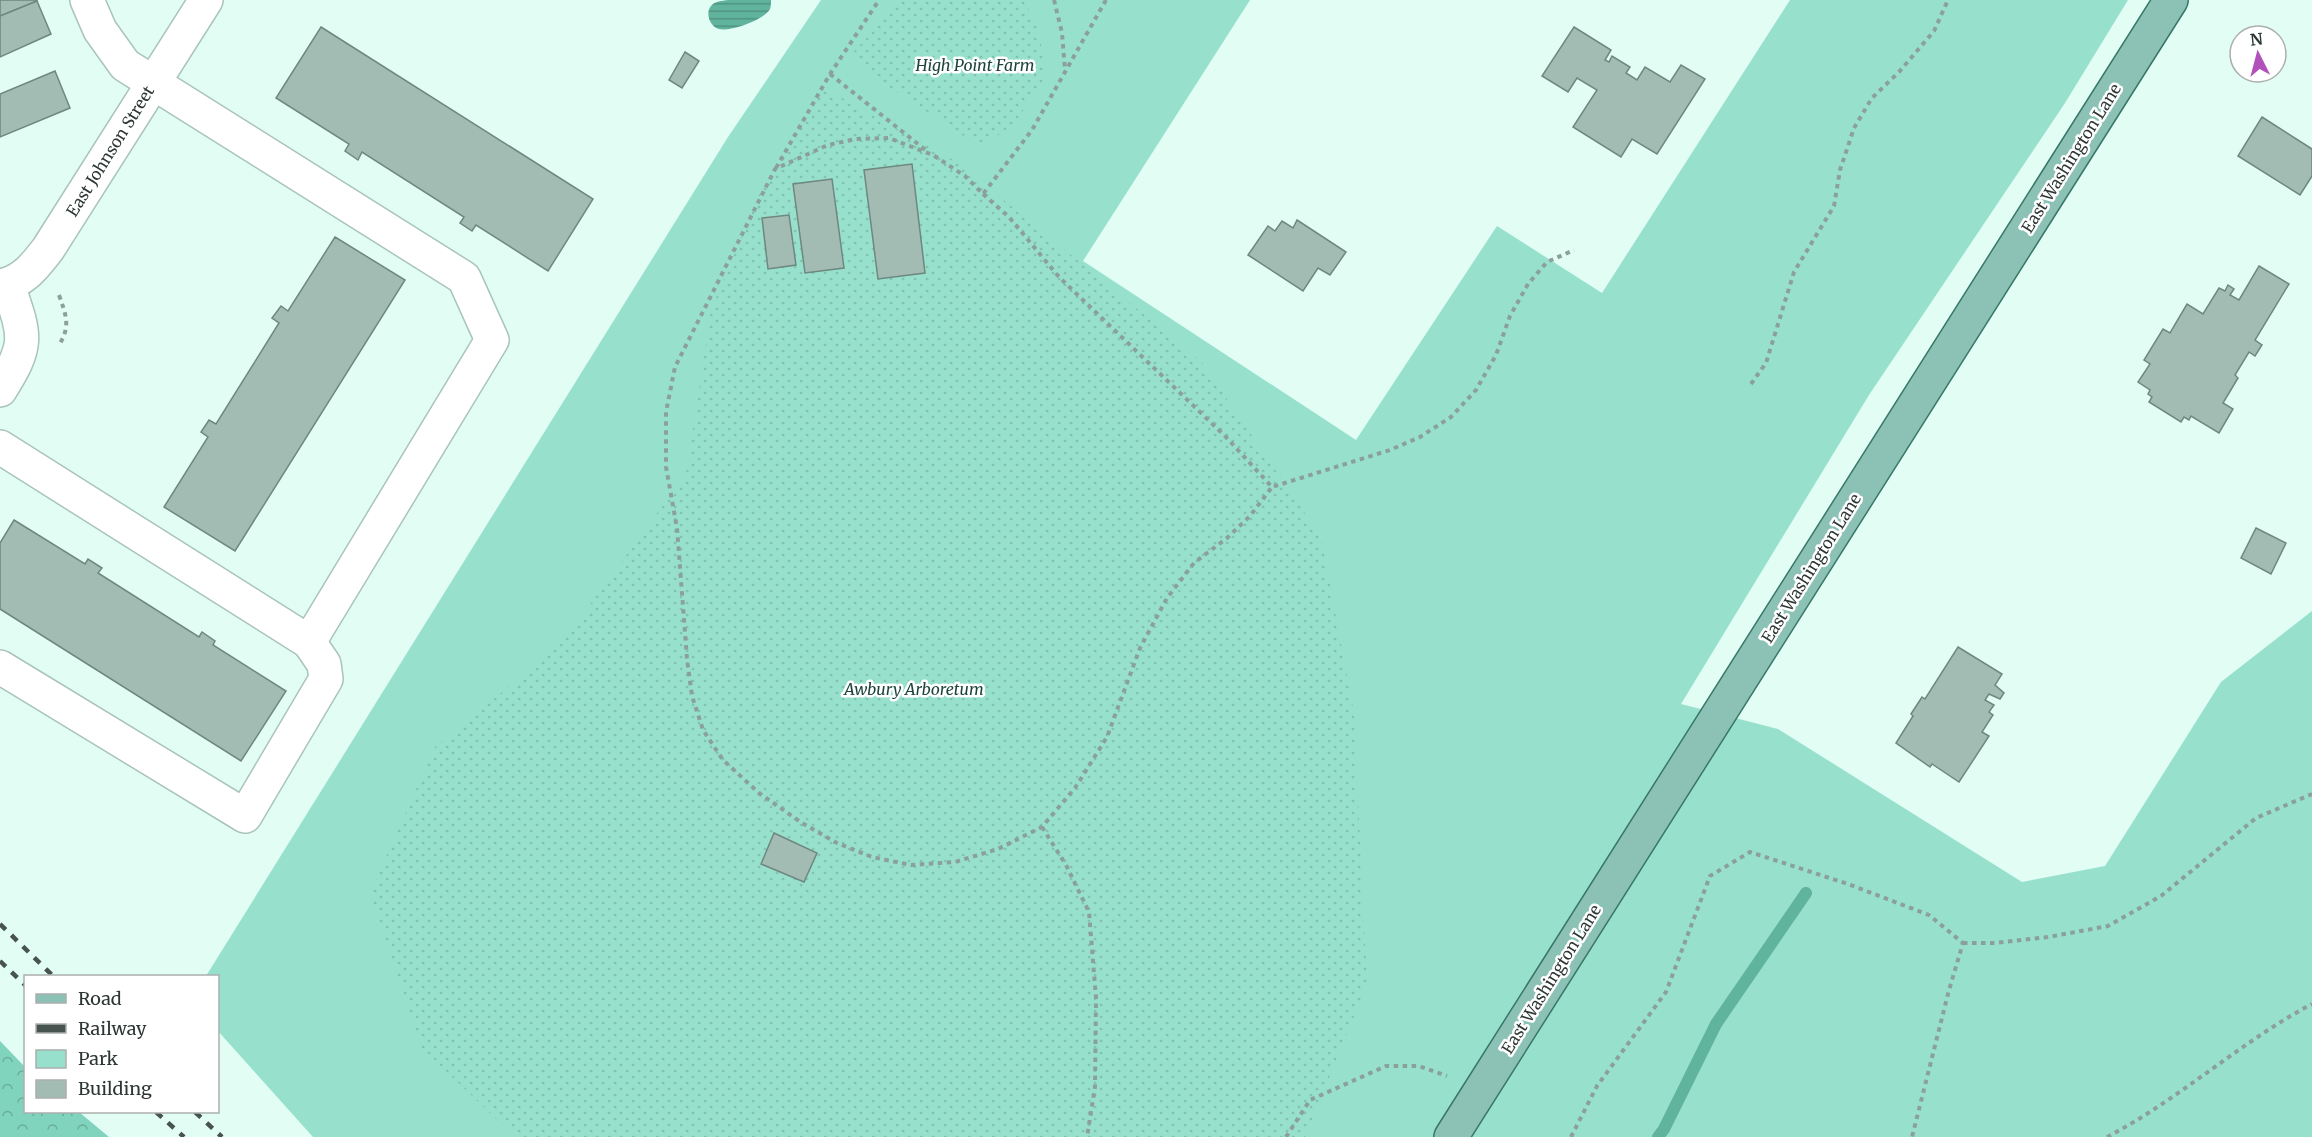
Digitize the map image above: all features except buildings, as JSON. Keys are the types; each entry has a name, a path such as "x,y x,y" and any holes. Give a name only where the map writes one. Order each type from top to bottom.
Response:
{"main road":[{"name":"East Washington Lane","path":"1451,1137 2171,0"}],"street":[{"path":"87,0 100,30 125,65 464,278 492,340 309,642"},
{"name":"East Johnson Street","path":"4,286 24,277 48,249 206,0"},
{"path":"0,390 13,370 23,345 21,322 4,286"},
{"path":"0,447 309,642 324,664 326,679 245,816 0,667"}],"path":[{"path":"879,0 830,74 775,169 675,367 666,412 666,467 677,528 687,659 692,696 703,730 723,760 759,793 802,823 837,843 872,857 911,865 955,862 998,849 1042,827 1075,788 1107,737 1140,648 1167,598 1194,563 1242,524 1272,487 1390,450 1420,437 1451,417 1476,390 1496,355 1510,316 1528,284 1547,262 1574,250"},
{"path":"1054,0 1062,33 1065,72"},
{"path":"983,194 1032,130 1106,0"},
{"path":"1751,384 1766,363 1794,272 1834,206 1840,170 1854,128 1872,98 1899,72 1934,31 1948,0"},
{"path":"830,74 933,155 965,176 1009,217 1059,277 1225,436 1272,487"},
{"path":"775,169 828,146 856,139 889,138 933,155"},
{"path":"1571,1137 1597,1086 1666,992 1710,876 1750,852 1848,884 1929,915 1963,943 1995,943 2048,938 2108,926 2161,896 2256,818 2312,794"},
{"path":"1042,827 1066,865 1089,912 1096,998 1095,1087 1087,1137"},
{"path":"1912,1137 1963,943"},
{"path":"2108,1137 2139,1120 2279,1021 2312,1004"},
{"path":"1286,1137 1310,1100 1386,1066 1419,1066 1481,1090"}],"green space":[{"name":"Awbury Arboretum","path":"821,0 1250,0 1083,261 1356,440 1497,226 1602,293 1790,0 2128,0 2065,103 1869,395 1681,704 1778,729 2022,882 2105,866 2221,682 2312,611 2312,1137 313,1137 219,1032 219,975 207,975 728,137"},
{"name":"High Point Farm","path":"902,0 1024,0 1039,31 1044,65 1042,84 1015,122 982,148 874,77 850,56"},
{"path":"824,88 957,162 1201,361 1321,537 1354,713 1367,984 1305,1137 515,1137 422,1048 370,893 435,747 561,644 686,474 711,310 759,195"},
{"path":"0,1041 24,1066 24,1113 80,1113 109,1137 0,1137"}],"shaded area":[{"path":"728,0 771,0 771,6 767,13 754,21 731,29 716,28 711,23 709,9 714,3"}],"waterway":[{"path":"1658,1137 1716,1024 1806,893"}],"railway":[{"path":"0,924 52,975"},
{"path":"0,961 24,984"},
{"path":"157,1113 184,1137"},
{"path":"196,1113 222,1137"}]}
